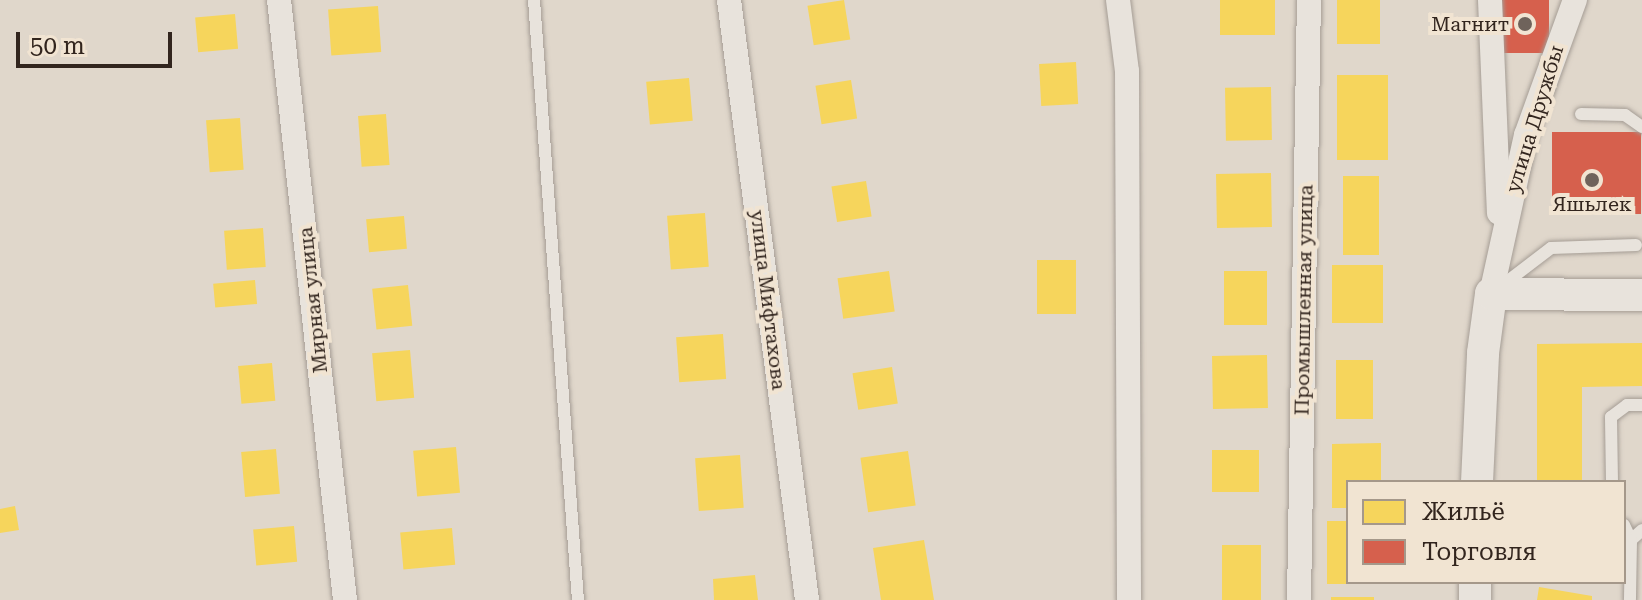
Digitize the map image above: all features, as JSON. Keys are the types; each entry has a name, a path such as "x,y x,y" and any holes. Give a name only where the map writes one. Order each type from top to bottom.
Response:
{"street":[{"name":"Мирная улица","path":"279,0 345,600"},
{"name":"улица Мифтахова","path":"729,0 807,600"},
{"path":"1118,0 1127,71 1129,600"},
{"name":"Промышленная улица","path":"1299,600 1309,0"},
{"name":"улица Дружбы","path":"1490,0 1501,240"},
{"name":"улица Дружбы","path":"1477,480 1483,353 1501,240 1526,135 1575,0"},
{"path":"1491,294 1642,295"}],"lane":[{"path":"534,0 578,600"},
{"path":"1581,114 1625,115 1642,127"},
{"path":"1491,294 1551,248 1636,245"},
{"path":"1612,480 1611,417 1627,405 1642,405"},
{"path":"1630,600 1628,540 1642,530"}],"building: Жильё":[{"path":"844,0 850,40 814,45 807,6"},
{"path":"1220,0 1275,0 1275,35 1220,35"},
{"path":"1337,0 1380,0 1380,44 1337,44"},
{"path":"378,6 381,52 331,55 328,9"},
{"path":"235,14 238,49 198,52 195,17"},
{"path":"1076,62 1078,104 1041,106 1039,64"},
{"path":"1337,75 1388,75 1388,160 1337,160"},
{"path":"689,78 693,121 650,125 646,82"},
{"path":"851,80 857,119 822,124 815,86"},
{"path":"1271,87 1272,140 1226,141 1225,88"},
{"path":"386,114 390,165 362,167 358,116"},
{"path":"240,118 244,170 210,172 206,120"},
{"path":"1271,173 1272,227 1217,228 1216,174"},
{"path":"1343,176 1379,176 1379,255 1343,255"},
{"path":"866,181 872,217 837,222 831,186"},
{"path":"705,213 709,267 671,270 667,216"},
{"path":"404,216 407,249 369,252 366,219"},
{"path":"263,228 266,267 227,270 224,231"},
{"path":"1037,260 1076,260 1076,314 1037,314"},
{"path":"1332,265 1383,265 1383,323 1332,323"},
{"path":"889,271 895,312 843,319 838,278"},
{"path":"1224,271 1267,271 1267,325 1224,325"},
{"path":"255,280 257,304 215,308 213,284"},
{"path":"408,285 412,326 376,330 372,289"},
{"path":"723,334 726,379 679,382 676,337"},
{"path":"1642,343 1642,386 1582,387 1582,480 1537,480 1537,344"},
{"path":"410,350 414,398 376,401 372,353"},
{"path":"1267,355 1268,408 1213,409 1212,356"},
{"path":"1336,360 1373,360 1373,419 1336,419"},
{"path":"272,363 275,401 241,404 238,366"},
{"path":"892,367 898,404 858,410 852,373"},
{"path":"1381,443 1381,480 1346,480 1346,508 1332,508 1332,444"},
{"path":"456,447 460,493 417,497 413,451"},
{"path":"276,449 280,494 245,497 241,452"},
{"path":"1212,450 1259,450 1259,492 1212,492"},
{"path":"908,451 916,505 868,512 860,458"},
{"path":"740,455 744,508 699,511 695,458"},
{"path":"15,506 19,530 0,533 0,509"},
{"path":"1327,521 1346,521 1346,584 1327,584"},
{"path":"294,526 297,562 256,565 253,530"},
{"path":"452,528 455,565 403,569 400,533"},
{"path":"924,540 934,600 881,600 873,548"},
{"path":"1222,545 1261,545 1261,600 1222,600"},
{"path":"755,575 758,600 714,600 713,579"},
{"path":"1539,587 1592,596 1592,600 1537,600"},
{"path":"1331,597 1374,597 1374,600 1331,600"}],"building: Торговля":[{"path":"1500,0 1549,0 1549,53 1500,53"},
{"path":"1552,132 1641,132 1641,214 1552,214"}],"place":[{"name":"Магнит","path":"1525,24"},
{"name":"Яшьлек","path":"1592,180"}]}
